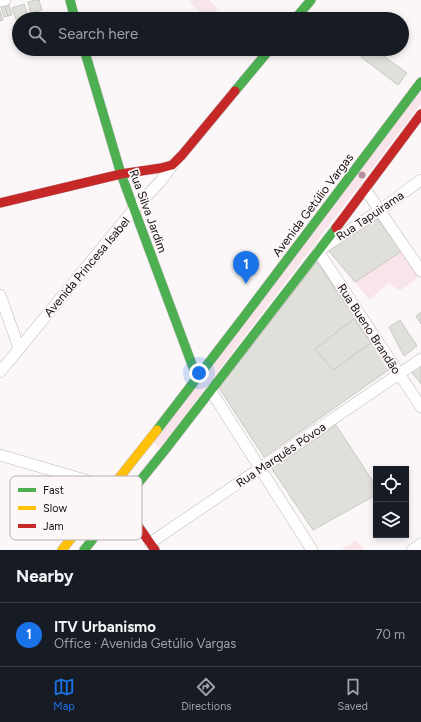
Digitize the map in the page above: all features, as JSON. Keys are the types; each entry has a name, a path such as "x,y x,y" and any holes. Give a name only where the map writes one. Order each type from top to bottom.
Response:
{"main road":[{"path":"70,0 74,12"},
{"path":"301,12 311,0"},
{"name":"Rua Silva Jardim","path":"86,56 121,174 196,379"},
{"name":"Avenida Princesa Isabel","path":"0,203 121,174 169,166 182,155 264,56"},
{"name":"Avenida Getúlio Vargas","path":"121,476 421,82"},
{"path":"142,480 318,251 421,114"},
{"path":"389,124 400,115 407,118 409,128 405,137"},
{"path":"200,405 188,414 183,416 181,414 180,408 196,379 209,365 219,360 224,366 224,370 214,387"},
{"path":"142,532 152,547"},
{"name":"Avenida Getúlio Vargas","path":"62,550 70,540"},
{"path":"84,550 92,540"},
{"name":"Rua Marquês Póvoa","path":"141,550 152,547"}],"street":[{"path":"0,1 5,0"},
{"name":"Avenida Princesa Isabel","path":"0,372 134,209 160,182 174,163"},
{"name":"Rua Tapuirama","path":"318,251 380,210 421,180"},
{"path":"365,189 421,271"},
{"name":"Rua Bueno Brandão","path":"318,251 421,407"},
{"path":"0,295 19,348"},
{"name":"Rua Marquês Póvoa","path":"152,547 260,469 421,359"},
{"path":"214,387 260,469 312,550"},
{"path":"0,455 71,476"},
{"path":"412,550 421,544"}],"shaded area":[{"path":"188,0 209,0 218,9 214,12 199,12"},
{"path":"421,89 421,104 160,448 153,442"},
{"path":"402,251 420,276 399,291 389,283 369,300 355,282"},
{"path":"356,540 364,550 341,550"}],"building":[{"path":"39,0 42,10 30,12 28,2"},
{"path":"8,2 12,15 8,16 4,3"},
{"path":"4,3 8,16 4,17 0,4"},
{"path":"24,4 27,12 13,12 12,8"},
{"path":"0,11 3,20 0,21"},
{"path":"384,56 407,73 398,85 361,57"},
{"path":"376,217 402,251 355,282 328,250"},
{"path":"317,262 390,369 264,457 219,388"},
{"path":"421,312 421,324 416,316"},
{"path":"354,319 371,343 333,370 315,349"},
{"path":"400,320 417,346 404,356 389,327"},
{"path":"421,365 421,384 411,371"},
{"path":"336,425 373,481 373,497 313,530 272,469"}],"traffic: fast":[{"path":"70,0 73,12"},
{"path":"301,12 311,0"},
{"path":"86,56 121,174 197,378"},
{"path":"235,91 264,56"},
{"path":"157,430 421,82"},
{"path":"142,478 336,228"},
{"path":"84,550 92,540"}],"traffic: slow":[{"path":"121,476 157,430"},
{"path":"62,550 70,540"}],"traffic: jam":[{"path":"0,203 121,174 172,165 235,91"},
{"path":"336,228 421,114"},
{"path":"142,532 155,550"}],"place":[{"name":"ITV Urbanismo","path":"246,284"}]}
